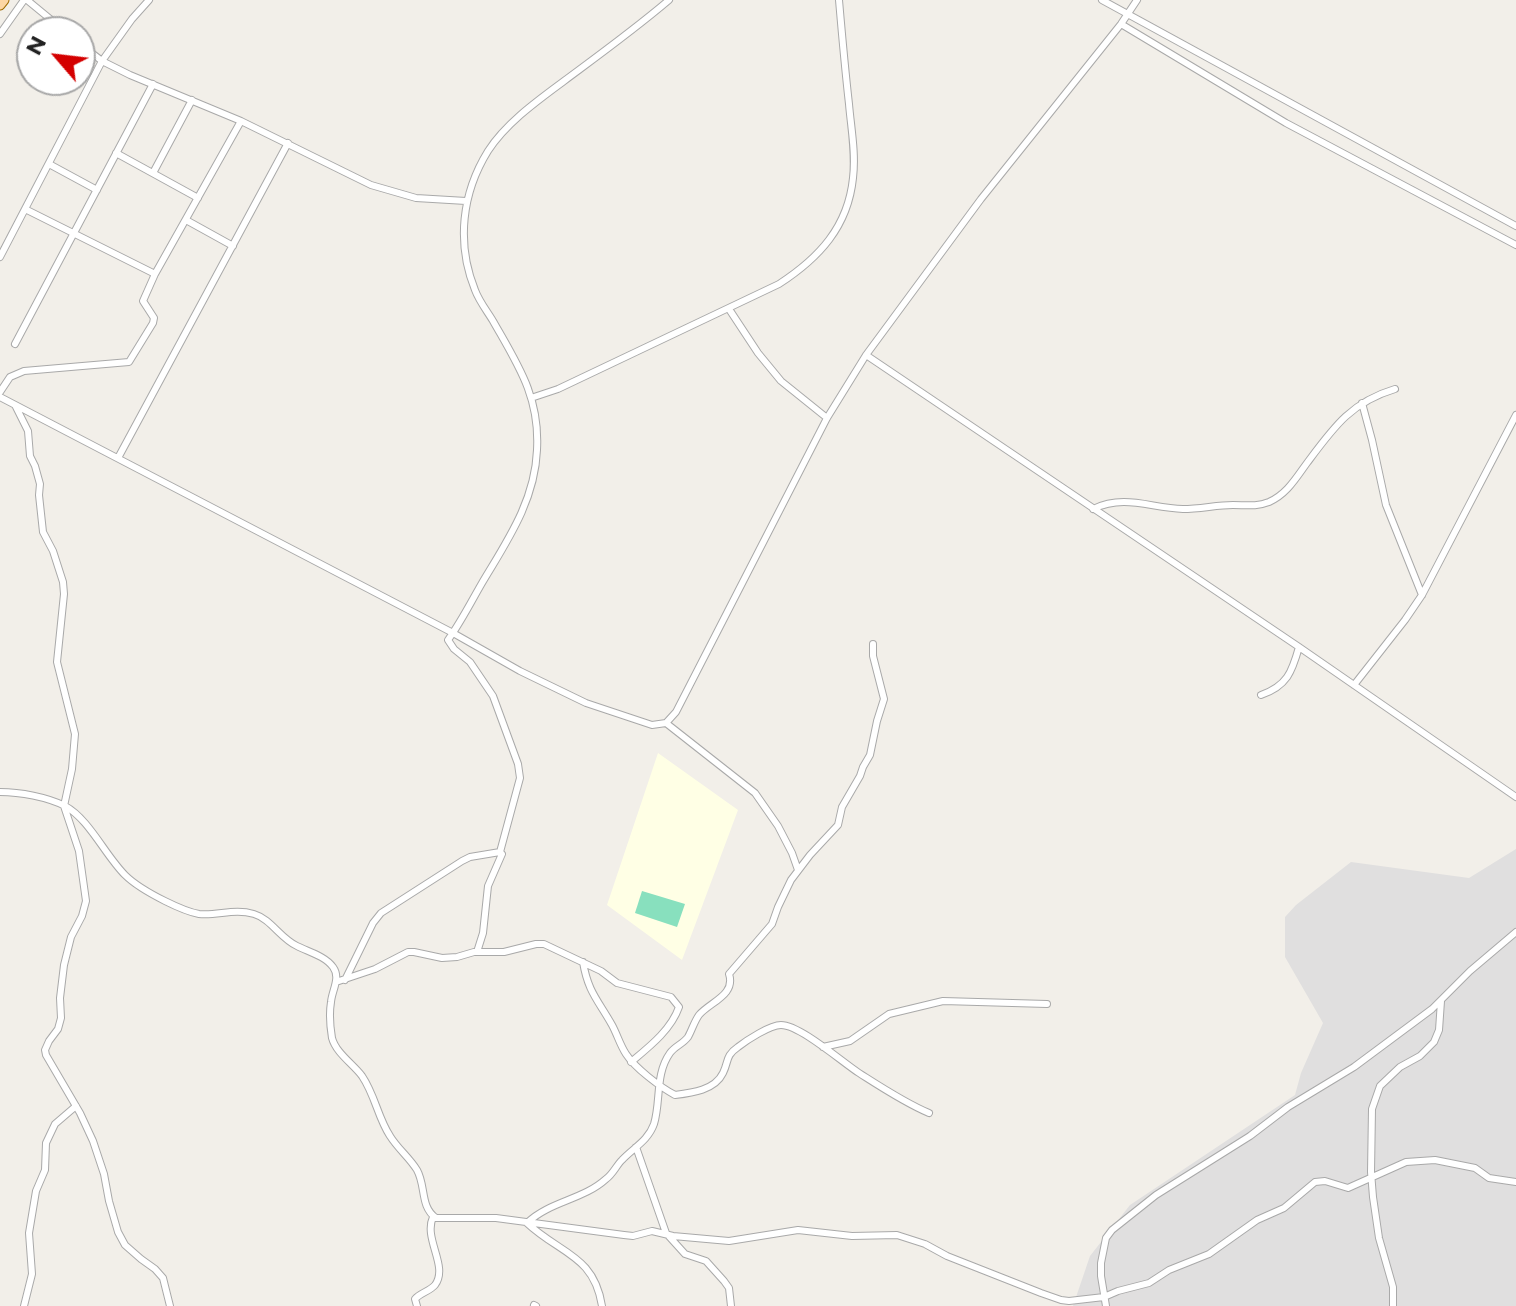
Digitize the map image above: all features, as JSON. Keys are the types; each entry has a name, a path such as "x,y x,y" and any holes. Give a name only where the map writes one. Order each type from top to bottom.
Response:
{"main road":[{"path":"0,5 4,0"}],"street":[{"path":"0,34 26,0 46,16"},
{"path":"0,257 102,61 149,0"},
{"path":"477,952 482,937 488,886 502,854 500,852 520,778 518,764 493,696 470,662 448,640 518,523 528,499 537,449 536,424 526,381 475,292 466,262 463,232 466,201 475,174 490,148 509,127 544,96 669,0"},
{"path":"531,398 558,389 779,284 801,270 824,249 848,203 853,178 854,152 839,0"},
{"path":"1102,0 1516,226"},
{"path":"241,121 155,274 143,301 154,318 153,323 129,362 24,371 10,377 0,395 520,671 586,703 652,725 666,723 676,712 827,418 866,355 981,199 1137,0"},
{"path":"1121,24 1286,123 1516,245"},
{"path":"96,56 382,189 416,198 466,201"},
{"path":"15,344 153,84"},
{"path":"153,173 192,100"},
{"path":"118,458 288,143"},
{"path":"116,153 198,198"},
{"path":"49,164 97,190"},
{"path":"25,209 155,274"},
{"path":"186,220 233,246"},
{"path":"729,309 775,374 796,395 827,418"},
{"path":"866,355 1516,797"},
{"path":"1093,509 1120,501 1184,509 1254,506 1268,502 1289,488 1347,413 1374,396 1395,389"},
{"path":"1362,403 1386,505 1422,595"},
{"path":"15,405 28,431 30,456 40,484 43,532 63,582 57,662 75,734 64,806 79,851 86,901 71,937 64,965 58,1029 45,1050 48,1061 76,1106 101,1163 118,1232 125,1245 163,1278 170,1306"},
{"path":"1354,685 1422,595 1516,415"},
{"path":"527,1223 534,1216 597,1186 647,1137 655,1121 659,1084 669,1054 686,1040 700,1014 729,988 729,972 772,924 786,888 798,870 838,825 842,807 870,755 884,699 873,644"},
{"path":"1261,695 1283,683 1290,674 1299,647"},
{"path":"666,723 755,793 778,826 798,870"},
{"path":"0,792 37,797 64,806 79,817 125,875 168,902 195,913 242,911 264,918 284,939 330,963 336,971 329,1017 333,1043 370,1087 389,1135 416,1169 426,1205 433,1217 496,1218 633,1236 652,1231 729,1241 798,1230 852,1236 897,1235 1054,1298 1069,1301 1104,1297 1149,1283 1169,1270 1209,1254 1257,1220 1284,1208 1315,1182 1325,1181 1348,1188 1406,1162 1435,1160 1475,1168 1489,1178 1516,1182"},
{"path":"345,980 381,913 462,861 500,852"},
{"path":"1106,1306 1101,1263 1106,1238 1112,1230 1156,1195 1354,1067 1432,1009 1516,932"},
{"path":"336,982 375,969 408,952 442,958 477,952 504,952 544,944 601,971 617,983 671,997 678,1004 678,1011 666,1029 631,1062"},
{"path":"583,962 592,994 631,1062 675,1095 707,1088 718,1081 731,1052 779,1025 795,1029 857,1072 929,1113"},
{"path":"1393,1306 1393,1287 1379,1238 1371,1177 1372,1109 1380,1086 1434,1042 1439,1030 1441,1000"},
{"path":"823,1047 850,1041 889,1014 943,1001 1047,1004"},
{"path":"24,1306 32,1274 29,1233 36,1191 45,1170 46,1143 55,1124 76,1106"},
{"path":"636,1147 666,1233 685,1254 706,1261 724,1281 729,1288 731,1306"},
{"path":"417,1306 416,1296 430,1290 439,1275 432,1243 433,1217"},
{"path":"527,1223 584,1264 598,1289 602,1306"}],"shaded area":[{"path":"658,753 738,810 682,960 607,905"},
{"path":"1516,849 1516,1306 1073,1306 1090,1256 1130,1205 1295,1095 1323,1023 1285,957 1285,917 1296,905 1351,862 1469,878"}],"green space":[{"path":"642,891 685,904 677,927 635,913"}]}
